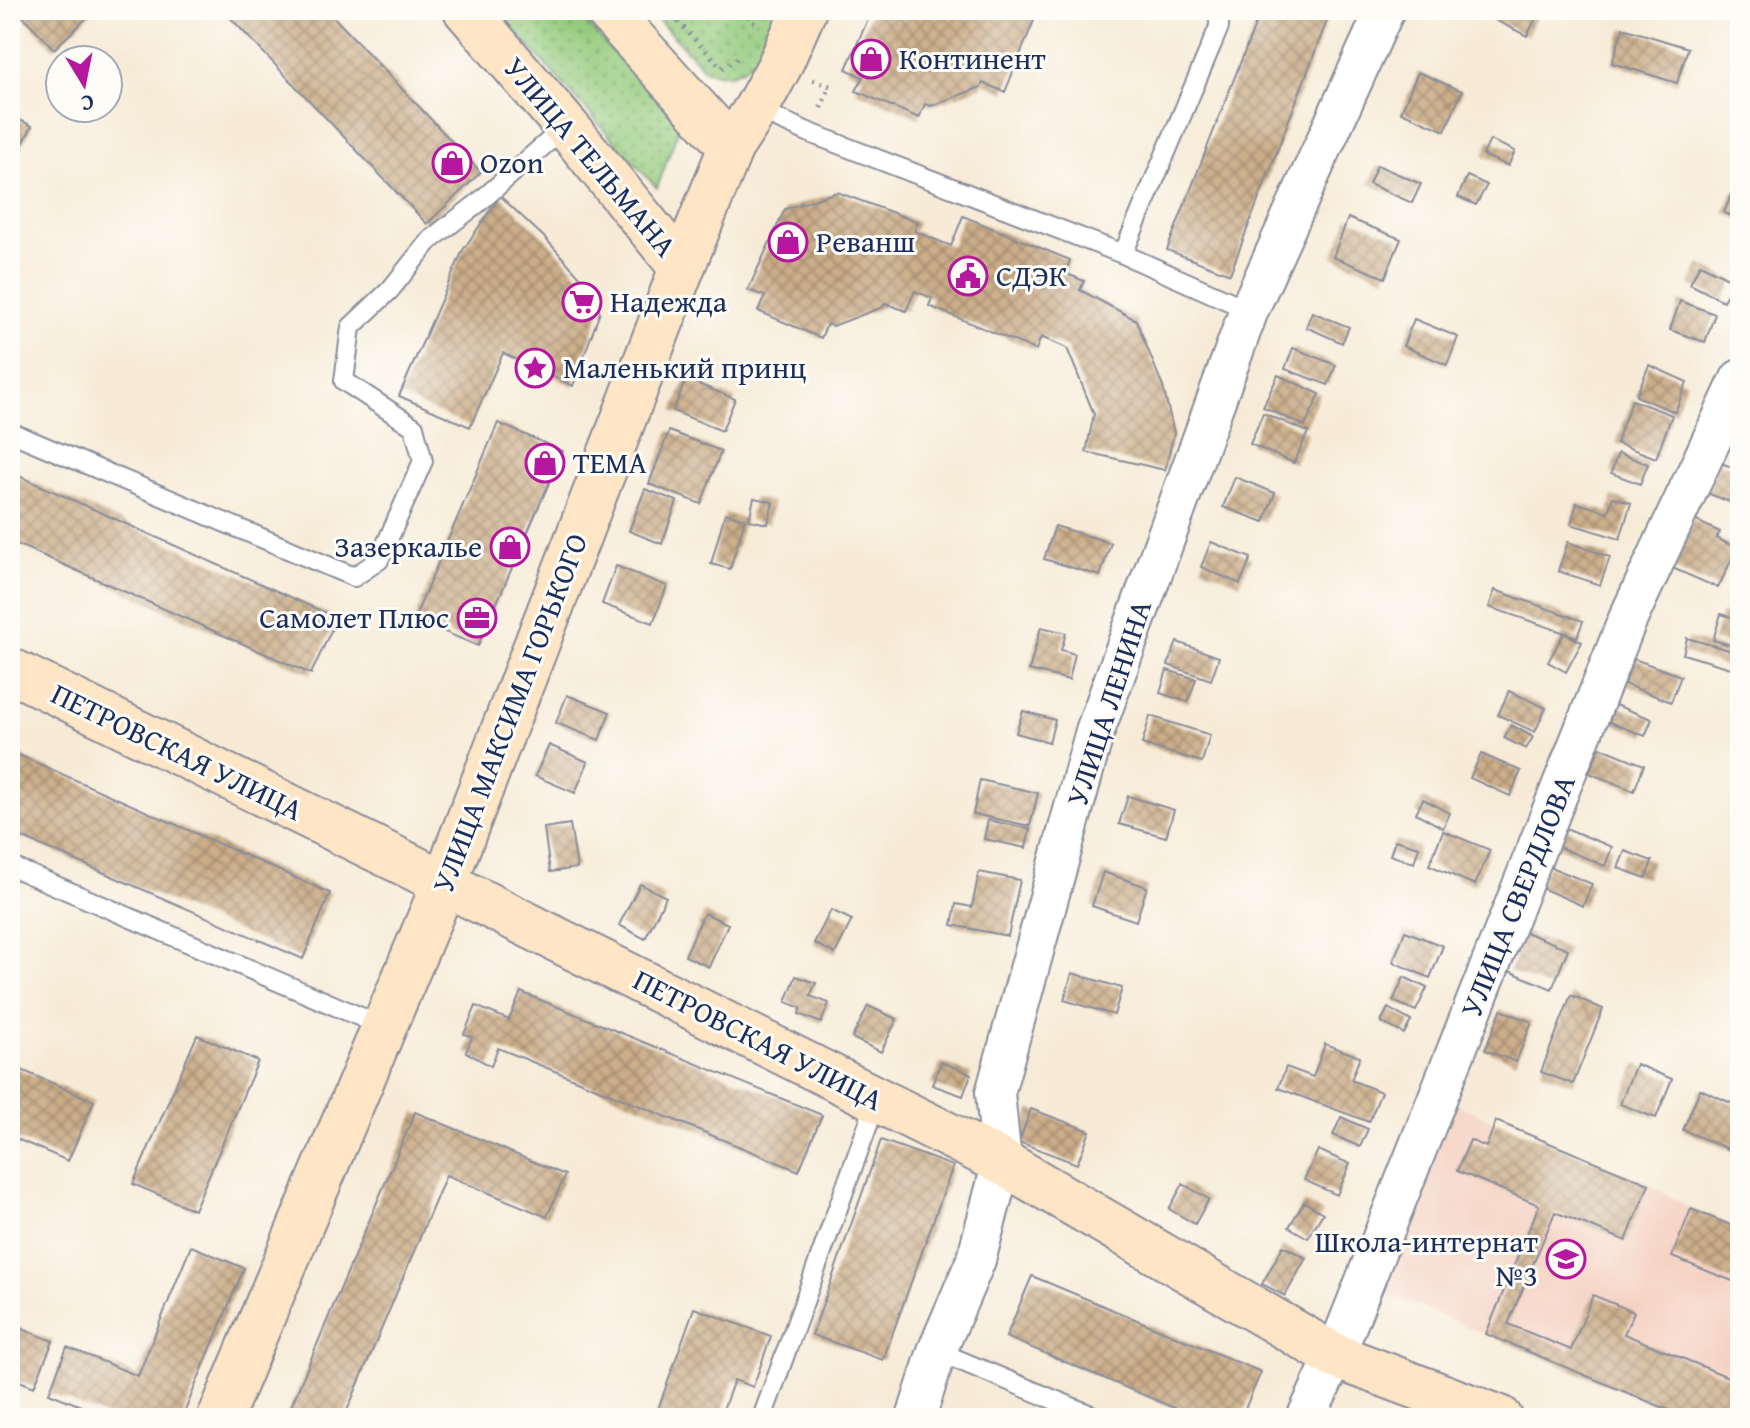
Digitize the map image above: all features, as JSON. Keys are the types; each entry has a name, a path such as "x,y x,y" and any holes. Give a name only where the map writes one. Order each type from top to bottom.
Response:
{"main road":[{"name":"УЛИЦА ТЕЛЬМАНА","path":"466,10 682,268"},
{"path":"607,10 731,147"},
{"name":"УЛИЦА МАКСИМА ГОРЬКОГО","path":"220,1418 444,884 731,147 779,67 804,10"},
{"name":"ПЕТРОВСКАЯ УЛИЦА","path":"10,670 1002,1162 1335,1356 1500,1418"}],"street":[{"name":"УЛИЦА ЛЕНИНА","path":"916,1418 937,1351 976,1260 1002,1162 995,1093 1095,731 1249,310 1385,10"},
{"name":"УЛИЦА СВЕРДЛОВА","path":"1306,1418 1335,1356 1627,621 1740,379"}],"lane":[{"path":"1123,254 1219,27 1219,10"},
{"path":"756,109 810,133 1123,254 1249,310"},
{"path":"10,432 354,577 379,560 423,461 414,427 344,381 351,327 390,290 430,240 477,204 566,126"},
{"path":"10,866 384,1027"},
{"path":"762,1418 877,1100"},
{"path":"937,1351 1098,1418"}],"path":[{"path":"667,10 722,68 741,56"},
{"path":"742,10 759,28"}],"shaded area":[{"name":"Школа-интернат №3","path":"1454,1104 1649,1184 1691,1209 1740,1229 1740,1418 1666,1418 1669,1410 1379,1290"}],"green space":[{"path":"496,10 575,10 680,125 657,188"},
{"path":"649,10 780,10 764,51 744,68 729,75 706,71"}],"building":[{"path":"17,10 95,10 59,44 49,44"},
{"path":"223,10 327,10 481,172 427,224"},
{"path":"872,10 1013,10 1034,20 1005,92 983,83 981,87 931,106 925,104 919,118 856,91 863,77 846,69"},
{"path":"1261,10 1331,10 1230,274 1167,250"},
{"path":"1475,10 1540,10 1527,36"},
{"path":"1623,28 1688,48 1677,83 1612,63"},
{"path":"1418,72 1462,91 1445,131 1401,112"},
{"path":"10,115 32,126 10,169"},
{"path":"1490,140 1515,151 1508,166 1483,155"},
{"path":"1377,165 1421,184 1412,203 1369,184"},
{"path":"1467,176 1487,185 1476,205 1458,197"},
{"path":"1733,190 1740,193 1740,219 1724,213"},
{"path":"837,192 918,222 914,231 951,246 963,216 1070,260 1065,273 1084,281 1080,290 1136,320 1163,387 1174,433 1165,470 1086,452 1094,414 1067,348 1041,337 1036,350 929,306 932,298 915,291 906,311 885,303 883,307 833,326 827,324 821,338 758,311 765,296 748,290 785,209"},
{"path":"500,196 545,238 591,289 600,312 573,386 503,353 470,427 399,396 463,250"},
{"path":"1348,218 1401,239 1385,278 1333,257"},
{"path":"1700,264 1734,281 1723,301 1690,284"},
{"path":"1680,301 1715,314 1705,342 1670,330"},
{"path":"1312,312 1349,327 1342,343 1306,327"},
{"path":"1414,319 1458,337 1447,365 1403,346"},
{"path":"1293,348 1336,365 1328,385 1285,369"},
{"path":"1649,365 1687,382 1675,412 1636,396"},
{"path":"1278,375 1320,394 1305,426 1263,407"},
{"path":"686,379 735,399 722,431 673,411"},
{"path":"1632,400 1672,415 1656,458 1616,443"},
{"path":"1263,413 1308,432 1294,463 1250,444"},
{"path":"498,423 563,451 478,646 414,619"},
{"path":"669,431 721,451 701,504 649,484"},
{"path":"1618,453 1648,464 1640,484 1611,473"},
{"path":"1718,462 1740,470 1740,506 1707,493"},
{"path":"10,472 337,618 311,674 10,541"},
{"path":"1235,477 1275,493 1264,522 1223,507"},
{"path":"645,489 677,501 662,544 629,531"},
{"path":"1613,497 1631,503 1620,539 1571,524 1577,503 1608,512"},
{"path":"754,498 773,502 768,524 749,520"},
{"path":"725,513 745,519 730,569 711,564"},
{"path":"1692,519 1720,532 1716,538 1737,548 1718,588 1670,567"},
{"path":"1055,526 1111,543 1100,576 1044,559"},
{"path":"1211,542 1251,558 1240,584 1201,567"},
{"path":"1568,542 1610,557 1600,585 1558,571"},
{"path":"616,566 667,586 653,623 602,604"},
{"path":"1495,590 1583,621 1577,637 1489,607"},
{"path":"1721,614 1740,620 1740,648 1713,640"},
{"path":"1041,627 1066,633 1061,650 1075,654 1069,680 1029,670"},
{"path":"1564,633 1582,642 1566,672 1548,662"},
{"path":"1687,638 1736,652 1731,668 1683,654"},
{"path":"1177,642 1219,657 1211,680 1168,665"},
{"path":"1634,659 1681,676 1671,702 1624,684"},
{"path":"1167,670 1196,679 1188,702 1160,693"},
{"path":"1509,691 1546,708 1535,732 1498,715"},
{"path":"567,695 610,712 599,740 556,723"},
{"path":"1615,705 1652,719 1645,736 1609,722"},
{"path":"1023,711 1055,720 1049,742 1016,733"},
{"path":"1150,716 1210,735 1202,762 1142,744"},
{"path":"1511,725 1533,737 1526,749 1504,738"},
{"path":"549,745 588,762 575,793 535,776"},
{"path":"1600,747 1644,765 1634,791 1589,773"},
{"path":"10,751 330,893 303,959 10,832"},
{"path":"1481,754 1521,771 1510,796 1470,778"},
{"path":"980,780 1038,793 1030,826 973,814"},
{"path":"1128,796 1174,810 1166,837 1119,824"},
{"path":"1423,799 1450,813 1443,828 1416,813"},
{"path":"988,820 1030,829 1026,848 984,839"},
{"path":"570,824 577,868 550,872 544,828"},
{"path":"1563,827 1612,847 1605,866 1554,845"},
{"path":"1443,831 1490,850 1475,885 1429,865"},
{"path":"1395,840 1419,847 1414,863 1390,855"},
{"path":"1625,851 1652,861 1646,878 1618,868"},
{"path":"1548,866 1592,884 1583,906 1539,887"},
{"path":"979,872 1020,880 1008,936 952,925 956,904 972,907"},
{"path":"1103,872 1147,887 1136,921 1092,906"},
{"path":"640,884 666,897 645,939 619,925"},
{"path":"831,910 852,920 835,954 814,943"},
{"path":"704,913 728,924 709,967 685,956"},
{"path":"1405,931 1443,946 1430,978 1393,962"},
{"path":"1525,932 1568,949 1552,989 1509,971"},
{"path":"1072,973 1122,988 1114,1015 1064,1000"},
{"path":"796,976 816,983 810,996 829,1003 821,1023 799,1014 801,1008 786,1002"},
{"path":"1404,977 1427,988 1416,1011 1393,1001"},
{"path":"521,992 822,1115 799,1171 498,1048 491,1066 466,1052 472,1037 464,1034 476,1006 509,1020"},
{"path":"1571,995 1603,1009 1573,1084 1541,1072"},
{"path":"868,1006 897,1019 881,1052 852,1038"},
{"path":"1388,1008 1411,1021 1404,1034 1381,1022"},
{"path":"1501,1010 1532,1022 1516,1062 1485,1050"},
{"path":"197,1035 258,1061 194,1210 133,1184"},
{"path":"1325,1044 1360,1057 1351,1080 1381,1092 1369,1122 1278,1088 1286,1067 1313,1077"},
{"path":"941,1062 971,1074 963,1096 932,1085"},
{"path":"1636,1064 1672,1079 1656,1118 1620,1104"},
{"path":"10,1065 94,1101 68,1161 10,1136"},
{"path":"1700,1089 1740,1107 1740,1154 1683,1130"},
{"path":"1031,1109 1090,1131 1077,1164 1019,1142"},
{"path":"415,1112 565,1175 547,1217 446,1175 344,1418 286,1418"},
{"path":"1341,1117 1368,1129 1360,1147 1333,1135"},
{"path":"1496,1121 1649,1184 1626,1241 1555,1212 1508,1324 1571,1350 1593,1295 1634,1312 1624,1334 1740,1382 1740,1418 1666,1418 1669,1410 1486,1334 1539,1205 1457,1171 1470,1140 1486,1147"},
{"path":"881,1140 953,1166 883,1360 812,1335"},
{"path":"1318,1150 1350,1164 1337,1195 1304,1180"},
{"path":"1183,1184 1209,1199 1195,1224 1169,1209"},
{"path":"1304,1202 1323,1213 1308,1238 1289,1227"},
{"path":"1691,1209 1740,1229 1740,1284 1672,1257"},
{"path":"191,1246 244,1268 182,1418 110,1418 49,1393 67,1347 138,1376"},
{"path":"1283,1246 1306,1258 1285,1296 1262,1284"},
{"path":"1032,1276 1261,1372 1241,1418 1198,1418 1006,1337"},
{"path":"694,1308 771,1336 753,1387 734,1380 720,1418 655,1418"},
{"path":"10,1324 53,1341 34,1387 10,1377"}],"place":[{"name":"Континент","path":"871,59"},
{"name":"Ozon","path":"452,163"},
{"name":"Реванш","path":"788,242"},
{"name":"СДЭК","path":"968,276"},
{"name":"Надежда","path":"582,302"},
{"name":"Маленький принц","path":"535,368"},
{"name":"ТЕМА","path":"545,463"},
{"name":"Зазеркалье","path":"510,547"},
{"name":"Самолет Плюс","path":"477,618"},
{"name":"Школа-интернат №3","path":"1566,1259"}]}
